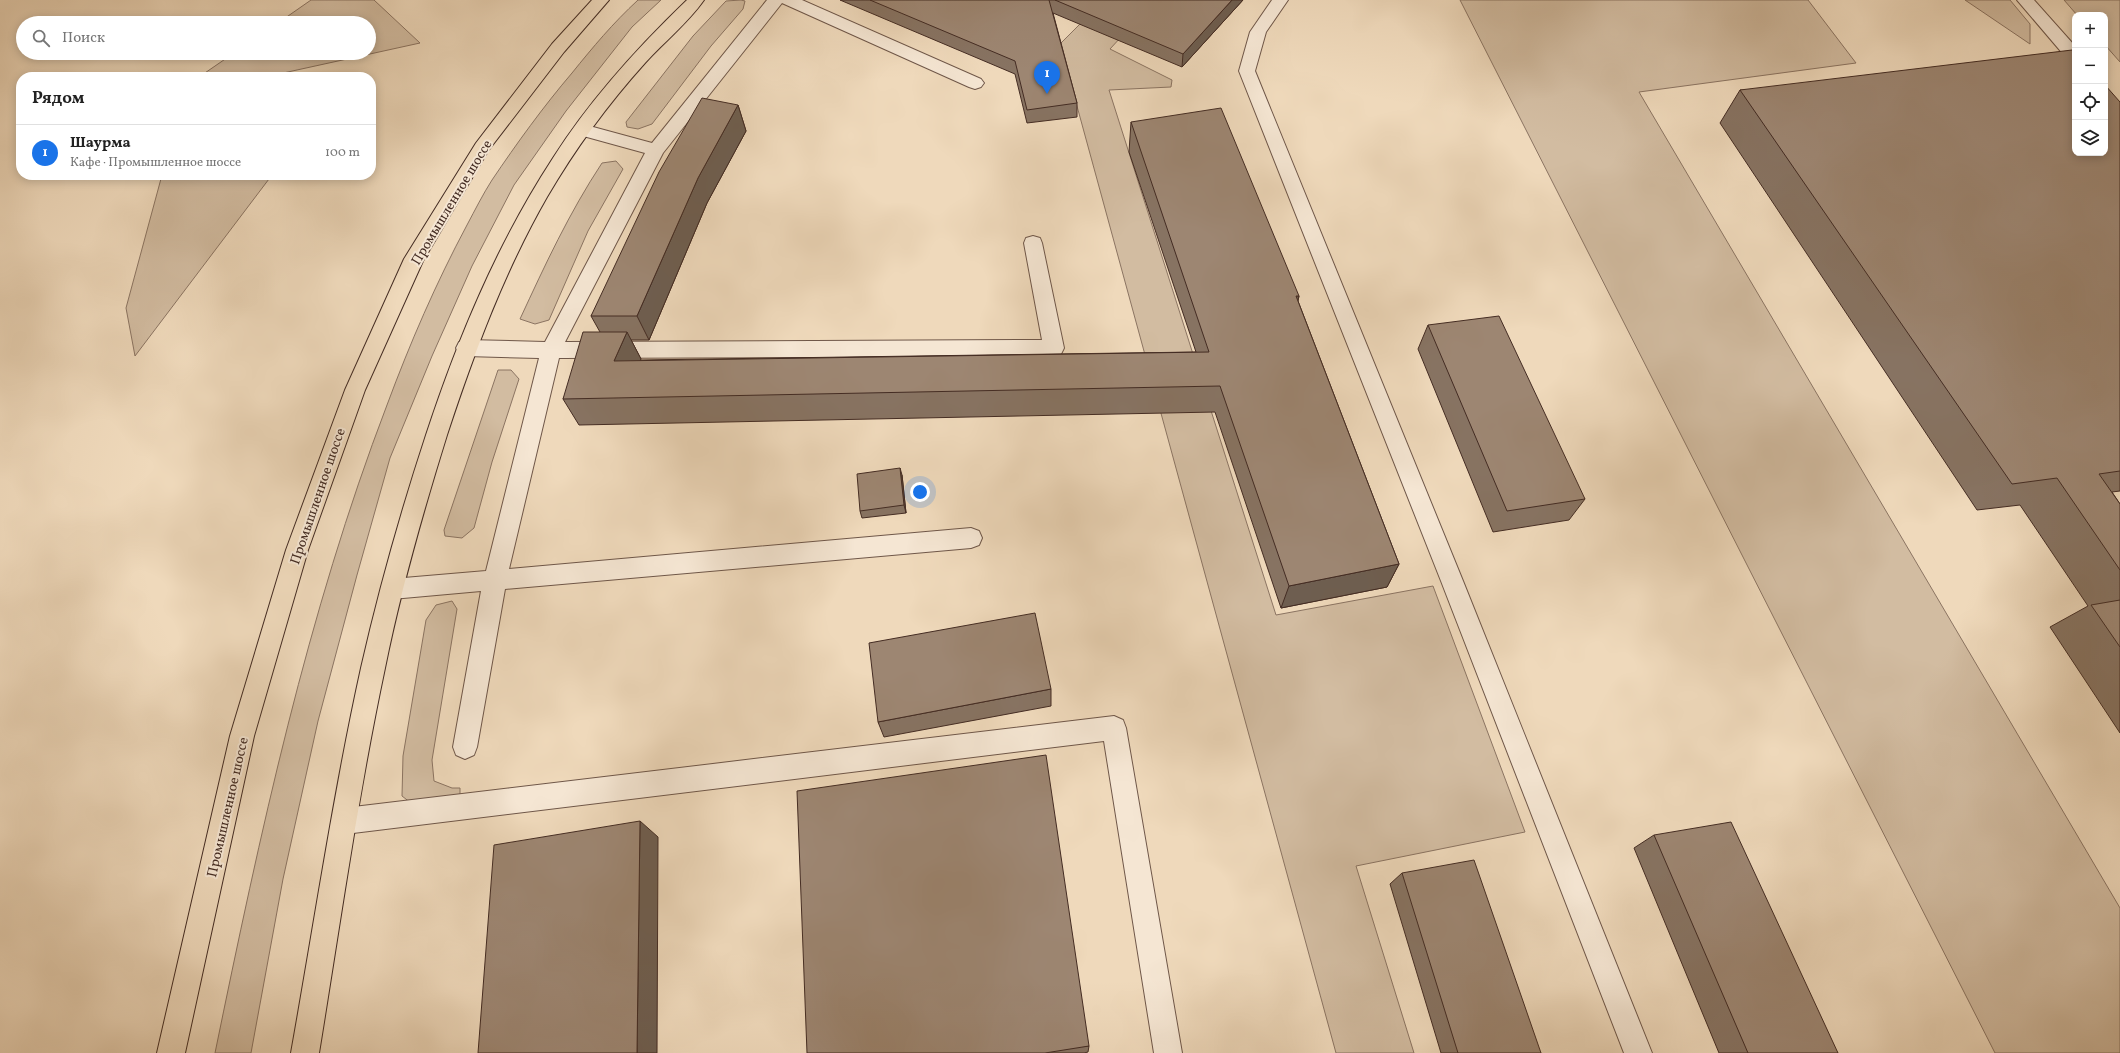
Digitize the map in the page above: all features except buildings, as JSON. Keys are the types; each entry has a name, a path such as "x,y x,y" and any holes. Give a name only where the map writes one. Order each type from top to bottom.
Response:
{"main road":[{"name":"Промышленное шоссе","path":"171,1053 242,736 297,550 355,390 414,259 482,147 558,48 601,0"},
{"path":"305,1053 365,706 392,588 426,465 466,348 504,260 551,177 582,130 618,84 696,0"}],"lane":[{"path":"465,747 495,579 551,350 656,150 776,0"},
{"path":"788,0 975,83"},
{"path":"1280,0 1258,32 1247,71 1452,581 1638,1053"},
{"path":"2025,0 2072,54"},
{"path":"582,130 656,150"},
{"path":"466,348 551,350 1054,348 1033,244"},
{"path":"392,588 971,538"},
{"path":"345,821 1114,728 1168,1053"}],"shaded area":[{"path":"311,0 374,0 420,43 376,53 376,16 288,16"},
{"path":"638,0 661,0 632,27 566,111 514,185 472,266 432,356 390,458 318,721 283,879 251,1053 215,1053 268,807 309,644 358,484 405,359 445,269 492,180 530,125 561,86 620,17"},
{"path":"1104,0 1155,0 1110,49 1172,80 1171,87 1109,90 1276,615 1433,586 1525,832 1356,866 1414,1053 1336,1053 1060,44"},
{"path":"1460,0 1808,0 1856,63 1639,92 2120,908 2120,1053 1995,1053"},
{"path":"1965,0 2010,0 2030,24 2030,44"},
{"path":"2064,0 2120,0 2120,62 2108,48 2108,12 2074,12"},
{"path":"726,1 745,1 743,9 711,46 652,124 638,129 627,127 626,122 693,36"},
{"path":"224,60 342,60 288,72 206,72"},
{"path":"616,161 623,169 588,231 549,320 535,324 520,319 558,240 590,182 602,163"},
{"path":"161,180 268,180 135,356 126,308"},
{"path":"498,370 511,370 519,379 492,462 474,528 462,538 445,536 444,530"},
{"path":"452,601 457,609 432,760 434,781 452,788 460,788 460,802 411,803 402,796 403,756 426,620 436,605"}],"place":[{"name":"Шаурма","path":"1047,94"}]}
